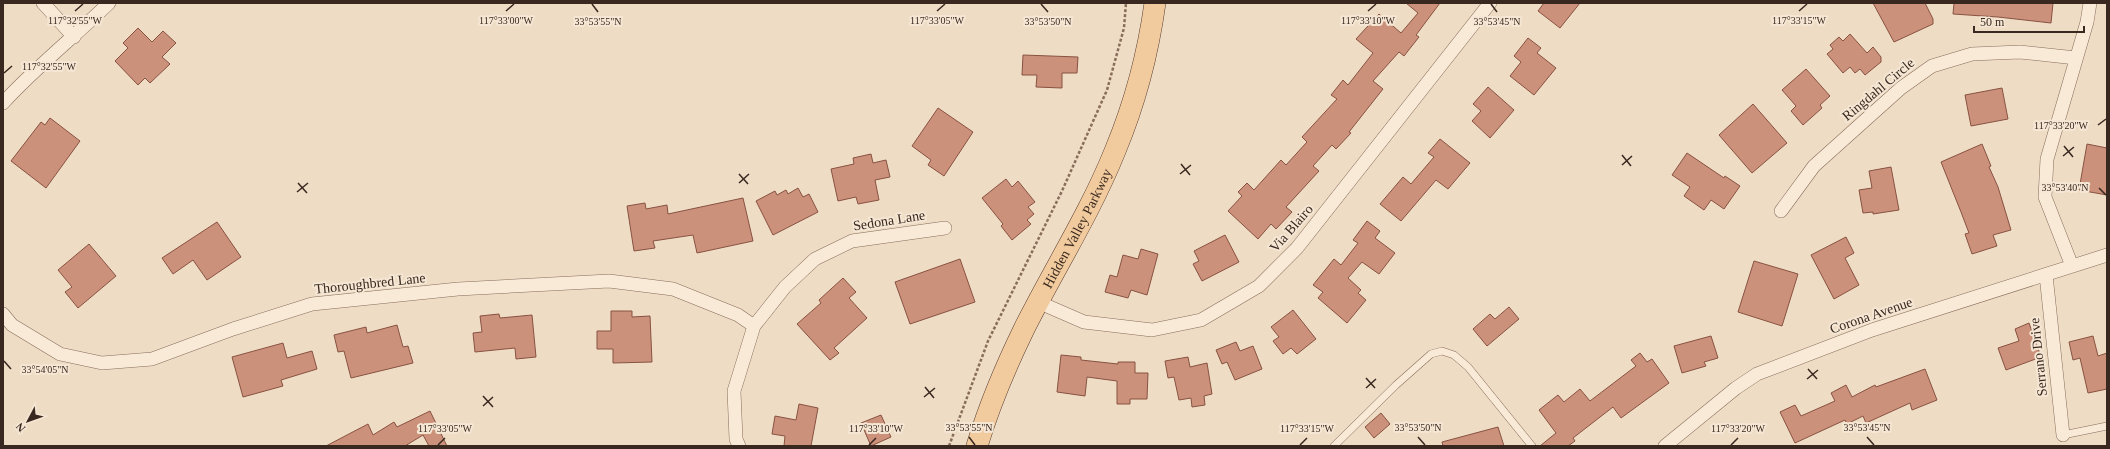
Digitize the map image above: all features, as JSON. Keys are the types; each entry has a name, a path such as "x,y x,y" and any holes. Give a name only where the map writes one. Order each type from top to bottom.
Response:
{"main road":[{"name":"Hidden Valley Parkway","path":"977,446 1001,382 1038,302 1090,206 1115,152 1135,98 1150,39 1155,3"}],"street":[{"path":"43,3 74,37"},
{"path":"3,103 22,82 74,37 109,3"},
{"name":"Via Blairo","path":"1038,302 1084,322 1152,330 1200,320 1259,286 1297,248 1490,3"},
{"path":"2072,266 2045,197 2047,159 2087,22 2090,3"},
{"name":"Ringdahl Circle","path":"1781,211 1814,166 1901,88 1932,66 1972,54 2020,52 2076,58"},
{"name":"Sedona Lane","path":"739,446 736,439 734,391 754,326 785,287 815,259 852,241 901,232 945,228"},
{"name":"Corona Avenue","path":"1665,446 1736,388 1757,374 1872,330 2107,255"},
{"name":"Serrano Drive","path":"2046,275 2063,435"},
{"name":"Thoroughbred Lane","path":"3,314 12,325 60,354 102,363 152,359 234,329 312,304 458,289 609,281 673,289 738,315 754,326"}],"lane":[{"path":"1334,446 1431,354 1442,351 1454,355 1468,367 1532,446"},
{"path":"2063,435 2107,426"}],"path":[{"path":"949,446 988,341 1062,191 1107,90 1124,28 1126,3"}],"building":[{"path":"1406,3 1440,3 1416,35 1419,37 1404,56 1399,52 1373,81 1383,89 1349,132 1351,133 1336,149 1332,145 1313,166 1319,171 1286,207 1292,212 1276,229 1271,224 1258,239 1228,211 1242,196 1238,192 1247,183 1254,190 1281,160 1286,165 1307,142 1302,137 1337,99 1331,95 1343,80 1348,85 1373,53 1356,39 1379,14 1401,33 1418,13"},
{"path":"1544,3 1580,3 1560,28 1538,11"},
{"path":"1873,3 1925,3 1933,19 1933,24 1894,42"},
{"path":"1954,3 2053,3 2051,23 1953,14"},
{"path":"138,28 152,42 163,31 176,43 162,57 170,64 150,83 145,78 138,85 115,61 128,48 123,43"},
{"path":"1850,34 1867,53 1873,47 1881,57 1881,62 1865,75 1860,69 1855,73 1850,67 1843,73 1827,54 1833,49 1830,45 1839,37 1843,41"},
{"path":"1528,38 1541,48 1537,53 1556,68 1534,95 1510,76 1521,62 1514,56"},
{"path":"1023,55 1078,57 1077,73 1062,73 1062,88 1036,87 1037,75 1022,75"},
{"path":"1806,69 1830,96 1820,105 1822,108 1803,125 1791,111 1796,106 1782,90"},
{"path":"1488,87 1514,110 1490,138 1472,121 1481,111 1473,104"},
{"path":"2002,88 2008,119 1971,126 1965,95"},
{"path":"1753,104 1787,143 1752,173 1719,135"},
{"path":"938,108 973,132 944,176 928,165 931,160 912,146"},
{"path":"50,118 80,141 46,188 11,161 41,122 45,125"},
{"path":"1440,139 1470,163 1448,189 1436,180 1401,221 1380,204 1403,177 1411,184 1434,157 1428,153"},
{"path":"1982,144 1991,166 1989,167 1998,187 2011,230 1993,235 1997,246 1972,254 1965,234 1969,233 1941,162"},
{"path":"2087,144 2107,148 2107,195 2079,190"},
{"path":"1687,153 1724,178 1725,176 1740,186 1724,209 1711,200 1704,210 1684,196 1690,187 1672,175"},
{"path":"871,154 873,163 886,160 890,177 875,180 879,200 858,204 856,197 838,201 831,169 854,164 853,158"},
{"path":"1891,167 1899,210 1873,214 1873,212 1863,213 1859,190 1872,188 1869,171"},
{"path":"1006,179 1012,187 1018,181 1035,202 1028,207 1034,214 1027,220 1031,224 1012,240 1001,226 1003,224 982,198"},
{"path":"798,188 803,197 809,194 818,212 773,235 756,201 775,191 777,195 786,190 788,194"},
{"path":"743,198 753,241 697,253 693,235 653,241 655,248 634,251 627,206 645,203 646,209 667,205 668,214"},
{"path":"1367,221 1380,231 1375,238 1395,253 1379,274 1362,262 1348,278 1361,290 1358,293 1366,300 1347,323 1318,298 1323,292 1313,285 1334,259 1341,265 1358,243 1353,240"},
{"path":"217,222 241,257 207,280 193,260 173,274 162,258"},
{"path":"1225,235 1239,262 1202,281 1193,264 1199,261 1194,251"},
{"path":"1846,237 1854,253 1845,258 1859,285 1834,299 1811,255"},
{"path":"89,244 116,276 78,308 65,292 72,287 58,270"},
{"path":"1141,249 1158,254 1147,295 1131,290 1128,298 1105,292 1110,275 1117,277 1123,255 1138,259"},
{"path":"960,259 975,302 910,324 895,282"},
{"path":"1754,261 1798,274 1782,326 1738,312"},
{"path":"843,278 856,292 849,298 867,318 834,348 839,353 830,360 797,324 821,303 819,300"},
{"path":"1509,307 1519,319 1487,346 1473,329 1490,314 1495,319"},
{"path":"1293,310 1316,339 1297,354 1291,348 1283,354 1273,341 1279,337 1271,327"},
{"path":"611,311 632,311 632,317 650,316 652,362 613,363 613,349 597,349 597,331 611,331"},
{"path":"499,314 500,318 532,315 536,357 516,359 515,348 475,352 473,333 482,332 480,316"},
{"path":"2029,323 2041,357 2006,370 1998,348 2019,341 2015,329"},
{"path":"397,325 403,347 408,346 413,363 351,378 344,351 338,352 334,335 366,327 367,333"},
{"path":"1711,336 1718,358 1704,362 1706,366 1682,373 1674,346"},
{"path":"2093,336 2098,356 2107,353 2107,389 2088,393 2080,358 2073,360 2069,342"},
{"path":"1236,342 1240,351 1253,346 1262,369 1235,380 1227,362 1222,364 1216,350"},
{"path":"283,343 287,358 312,351 317,369 281,380 283,386 243,397 232,357"},
{"path":"1640,353 1647,362 1652,359 1669,383 1621,418 1613,407 1573,438 1575,441 1568,446 1540,446 1556,433 1539,410 1558,395 1564,402 1580,389 1590,401 1636,366 1631,360"},
{"path":"1061,355 1081,357 1081,360 1118,364 1118,362 1135,362 1135,373 1148,373 1147,399 1130,399 1130,404 1117,404 1117,381 1087,377 1085,396 1057,392"},
{"path":"1188,357 1190,367 1207,363 1212,394 1204,396 1205,405 1192,407 1191,398 1179,400 1174,377 1168,378 1165,361"},
{"path":"1925,369 1937,400 1912,410 1910,403 1866,423 1863,416 1847,424 1845,420 1795,443 1780,412 1795,405 1801,416 1835,401 1831,393 1846,385 1852,397 1875,385 1876,387"},
{"path":"799,404 818,408 811,446 784,446 785,436 772,434 775,416 796,420"},
{"path":"430,411 447,446 429,446 423,435 405,446 326,446 368,424 373,435 394,422 397,427"},
{"path":"1381,413 1390,424 1374,438 1365,427"},
{"path":"881,415 891,437 871,446 861,423"},
{"path":"1498,427 1504,446 1443,446 1442,442"}]}
